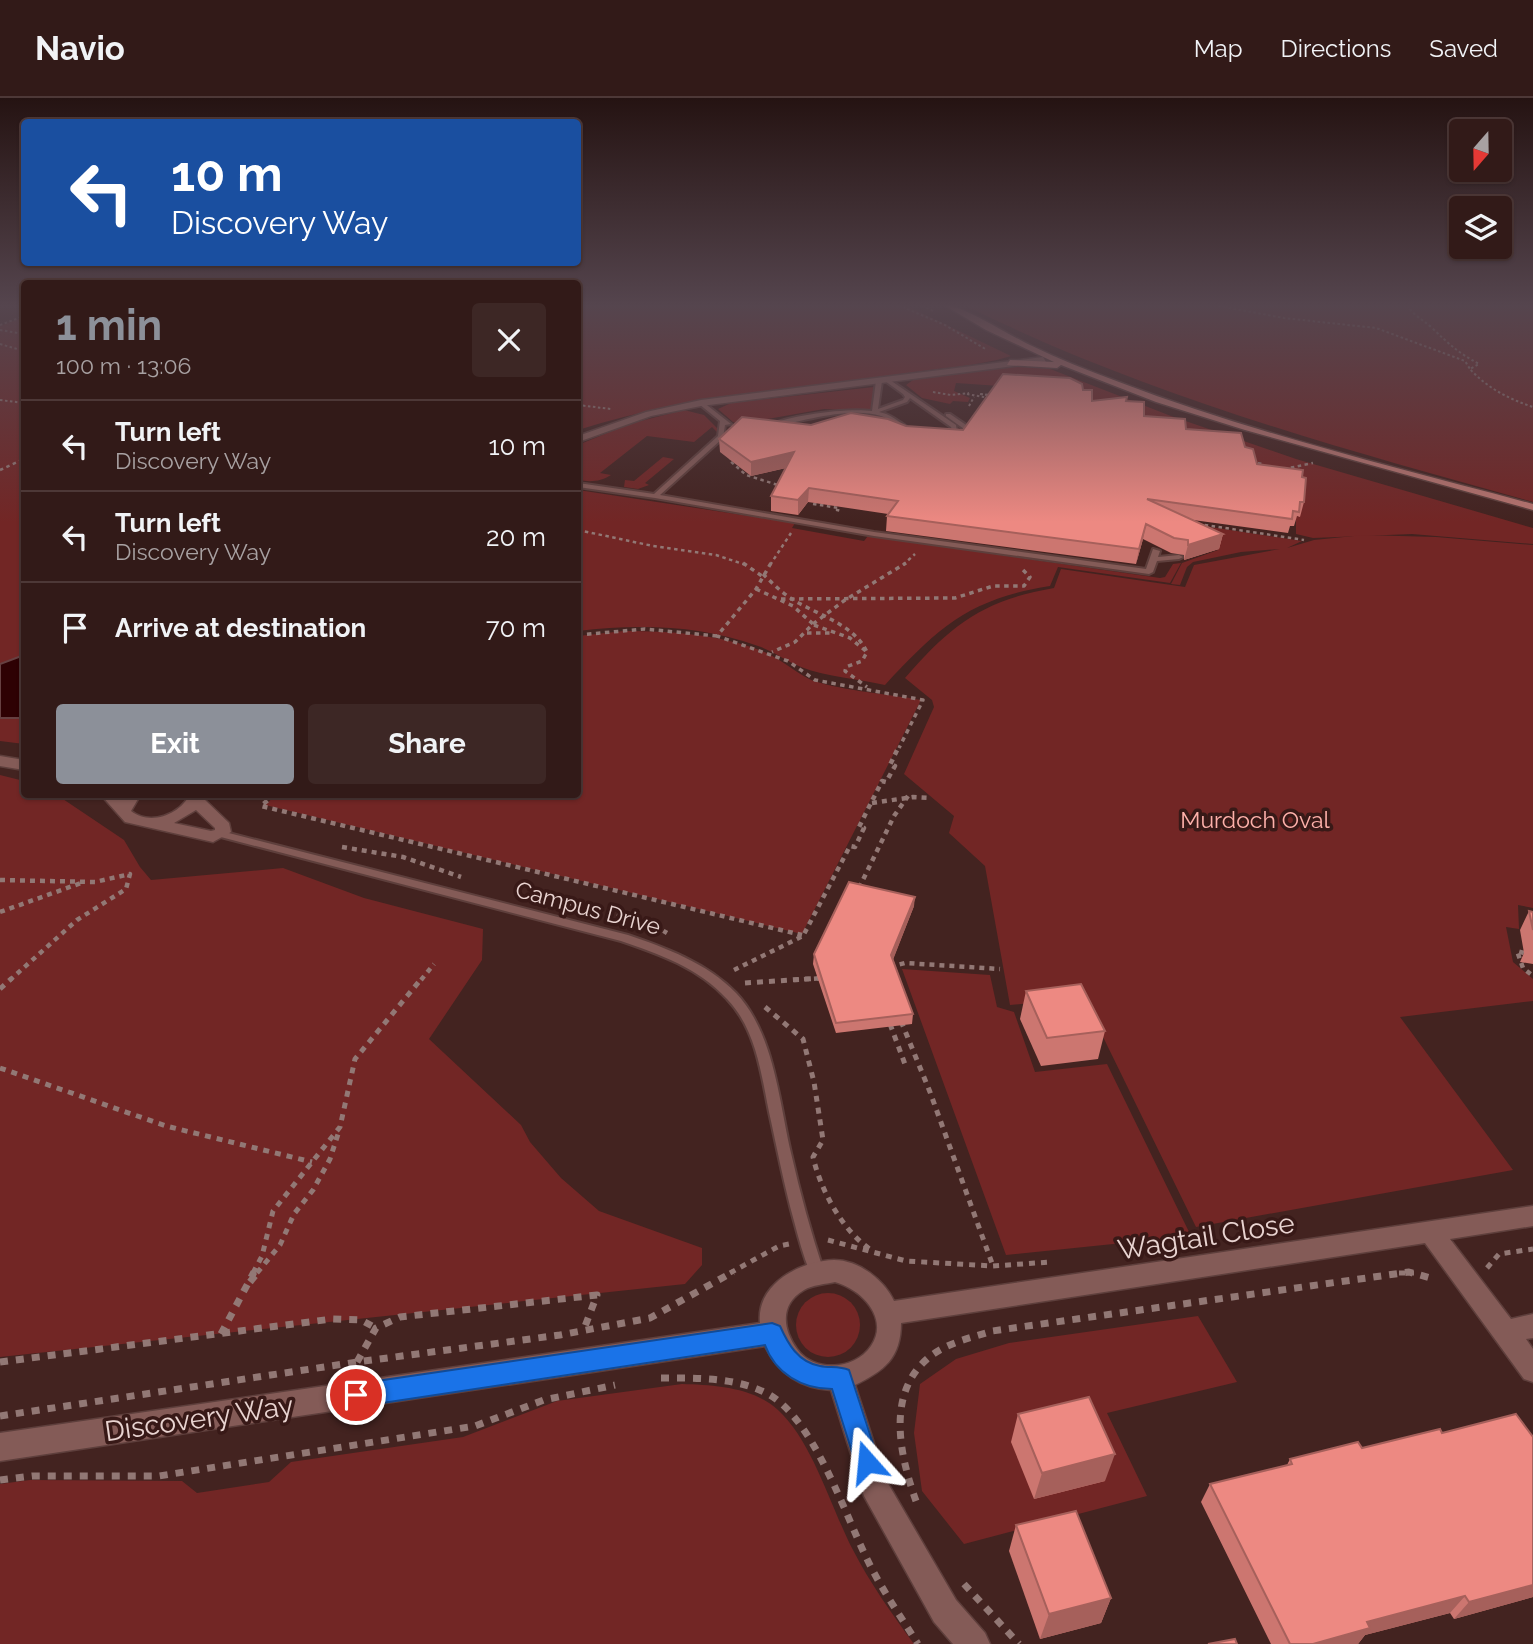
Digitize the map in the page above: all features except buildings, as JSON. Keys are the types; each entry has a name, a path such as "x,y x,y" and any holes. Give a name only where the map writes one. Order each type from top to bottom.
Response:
{"main road":[{"path":"1092,377 1171,407 1533,507"},
{"path":"1097,377 1196,413"},
{"path":"1121,377 1356,459"}],"street":[{"path":"581,438 649,414 701,403 909,377"},
{"path":"0,761 21,764"},
{"path":"112,798 128,818 146,822 215,837 221,834 223,827 197,798 191,808 170,819 146,822"},
{"path":"123,812 130,798"},
{"name":"Wagtail Close","path":"887,1314 1533,1216"},
{"path":"1431,1232 1533,1370"},
{"path":"835,1271 853,1276 868,1285 880,1298 887,1314 889,1332 884,1348 874,1362 859,1373 840,1378 822,1378 796,1368 778,1349 772,1334 771,1317 780,1293 800,1277 817,1272 835,1271"},
{"path":"1506,1332 1533,1326"},
{"name":"Discovery Way","path":"0,1447 772,1334"},
{"path":"840,1378 874,1486 945,1611 974,1644"}],"lane":[{"path":"874,413 883,381 929,408 956,428 951,434 936,438 959,437 968,430 958,420 929,408"},
{"path":"767,426 854,413 874,413 905,401 908,397 906,394"},
{"path":"701,403 723,421 734,426"},
{"path":"874,413 888,425 912,434"},
{"path":"655,496 719,439 724,427 723,421"},
{"path":"581,485 874,534 1149,572 1155,555 1179,557"},
{"path":"1085,563 1089,553"},
{"name":"Campus Drive","path":"221,834 624,938 664,952 709,977 732,996 748,1016 765,1056 804,1233 817,1272"}],"path":[{"path":"1477,377 1501,395 1533,407"},
{"path":"986,394 967,394 974,397 1005,397"},
{"path":"980,394 1001,401"},
{"path":"969,407 974,397"},
{"path":"0,400 21,403"},
{"path":"734,451 729,460 735,468 750,477 783,487"},
{"path":"0,470 21,460"},
{"path":"1244,462 1263,464 1265,474"},
{"path":"1266,469 1283,470 1314,462"},
{"path":"820,495 811,505 845,511"},
{"path":"1195,511 1202,515 1199,524 1304,540"},
{"path":"719,633 756,589 800,521"},
{"path":"581,531 664,548 730,556 751,566 793,600 862,639 867,652"},
{"path":"769,652 782,650 807,633 813,624 845,600 911,560 915,549"},
{"path":"782,599 955,598 993,586 1024,586 1030,577 1018,565"},
{"path":"756,589 801,609 813,624 858,641 867,652"},
{"path":"581,635 645,629 719,633 788,661 815,680 923,700 890,765 895,766 886,782 882,781 859,827 864,828 855,847 850,846 803,936 734,970"},
{"path":"807,633 838,633"},
{"path":"867,652 861,662 846,667 845,671 870,690"},
{"path":"872,803 882,804 908,796 930,798"},
{"path":"855,898 894,816 908,796"},
{"path":"270,798 261,806 803,936"},
{"path":"330,847 357,847 445,869 457,874 469,884"},
{"path":"0,912 84,882 130,874 126,889 77,920 0,989"},
{"path":"0,880 84,882"},
{"path":"530,894 645,920 674,937"},
{"path":"1524,953 1517,951 1523,968 1533,976"},
{"path":"722,963 734,970 752,992"},
{"path":"880,970 905,963 1000,969"},
{"path":"245,1289 280,1245 294,1214 313,1189 330,1159 355,1059 434,964"},
{"path":"744,983 829,977 828,971"},
{"path":"821,978 824,990"},
{"path":"760,1001 803,1039 814,1082 823,1140 813,1157 817,1173 835,1209 856,1240 875,1252"},
{"path":"896,1011 930,1092 993,1266"},
{"path":"877,1025 901,1022"},
{"path":"890,1024 906,1067"},
{"path":"0,1068 166,1126 312,1162"},
{"path":"221,1334 262,1256 273,1211 340,1127"},
{"path":"1485,1272 1491,1257 1533,1249"},
{"path":"919,1507 909,1483 901,1442 903,1395 915,1372 928,1358 961,1341 992,1331 1409,1272 1441,1283"},
{"path":"357,1362 376,1328 400,1317 597,1295 584,1330"},
{"path":"0,1362 354,1318 376,1328"},
{"path":"655,1379 704,1378 745,1384 769,1394 788,1409 822,1460 869,1563 918,1644"},
{"path":"0,1480 32,1476 159,1476 475,1426 512,1408 563,1394 620,1384"},
{"path":"959,1579 1019,1644"}],"green space":[{"path":"0,377 21,377 21,744 0,741"},
{"path":"581,377 877,377 698,402 618,418 581,429"},
{"path":"932,377 1071,377 1171,416 1296,459 1533,528 1533,544 1412,534 1313,538 1296,534 1296,516 1299,517 1081,401 1070,391 956,383 954,391 970,398 968,402 953,401 950,404 922,398 906,385 913,380"},
{"path":"1131,377 1533,377 1533,502 1315,440"},
{"path":"874,387 871,409 865,411 824,409 740,424 733,422 718,409 731,403"},
{"path":"684,410 704,415 719,430 717,432 712,427 694,442 647,436 600,473 611,475 595,481 581,480 581,444 629,424"},
{"path":"663,457 674,459 645,483 649,485 638,489 624,487 625,480 634,481"},
{"path":"581,490 795,523 792,528 864,541 868,536 1160,578 1165,577 1173,564 1181,563 1170,583 1058,567 1050,586 998,599 957,619 922,647 885,685 811,670 758,646 714,634 669,628 623,627 581,631"},
{"name":"Murdoch Oval","path":"1204,526 1302,541 1287,548 1314,540 1364,535 1436,537 1533,545 1533,908 1518,905 1519,929 1506,927 1513,962 1533,979 1533,1001 1400,1017 1513,1170 1196,1227 1084,998 1010,1005 985,866 949,833 954,816 904,774 934,707 932,700 905,678 954,629 988,608 1007,600 1054,588 1061,569 1185,587 1194,565 1280,549 1241,552 1193,562 1187,567 1180,585 1171,584 1182,563 1218,550"},
{"path":"624,631 711,637 769,654 814,681 921,700 802,934 265,805 273,798 581,798 581,636"},
{"path":"0,775 21,780 21,798 61,798 124,840 151,880 283,868 364,898 483,929 482,960 429,1039 521,1125 530,1142 561,1178 599,1211 702,1248 702,1265 685,1284 0,1357"},
{"path":"902,969 990,975 997,1007 1014,1012 1035,1072 1107,1064 1191,1236 1006,1255"},
{"path":"822,1293 834,1293 851,1302 858,1313 858,1337 851,1348 834,1357 822,1357 810,1352 801,1343 796,1331 796,1319 801,1307 810,1298"},
{"path":"1198,1316 1237,1382 1107,1413 1147,1496 964,1544 922,1491 914,1433 920,1384 956,1359 1009,1343"},
{"path":"682,1384 733,1389 757,1396 778,1410 790,1423 811,1457 860,1562 914,1644 0,1644 0,1484 30,1480 182,1481 197,1493 269,1482 291,1462 463,1437 557,1401"}],"shaded area":[{"path":"21,656 21,718 0,718 0,664"}],"route":[{"path":"356,1395 772,1334 778,1349 789,1363 804,1373 822,1378 840,1378 867,1462"}]}
